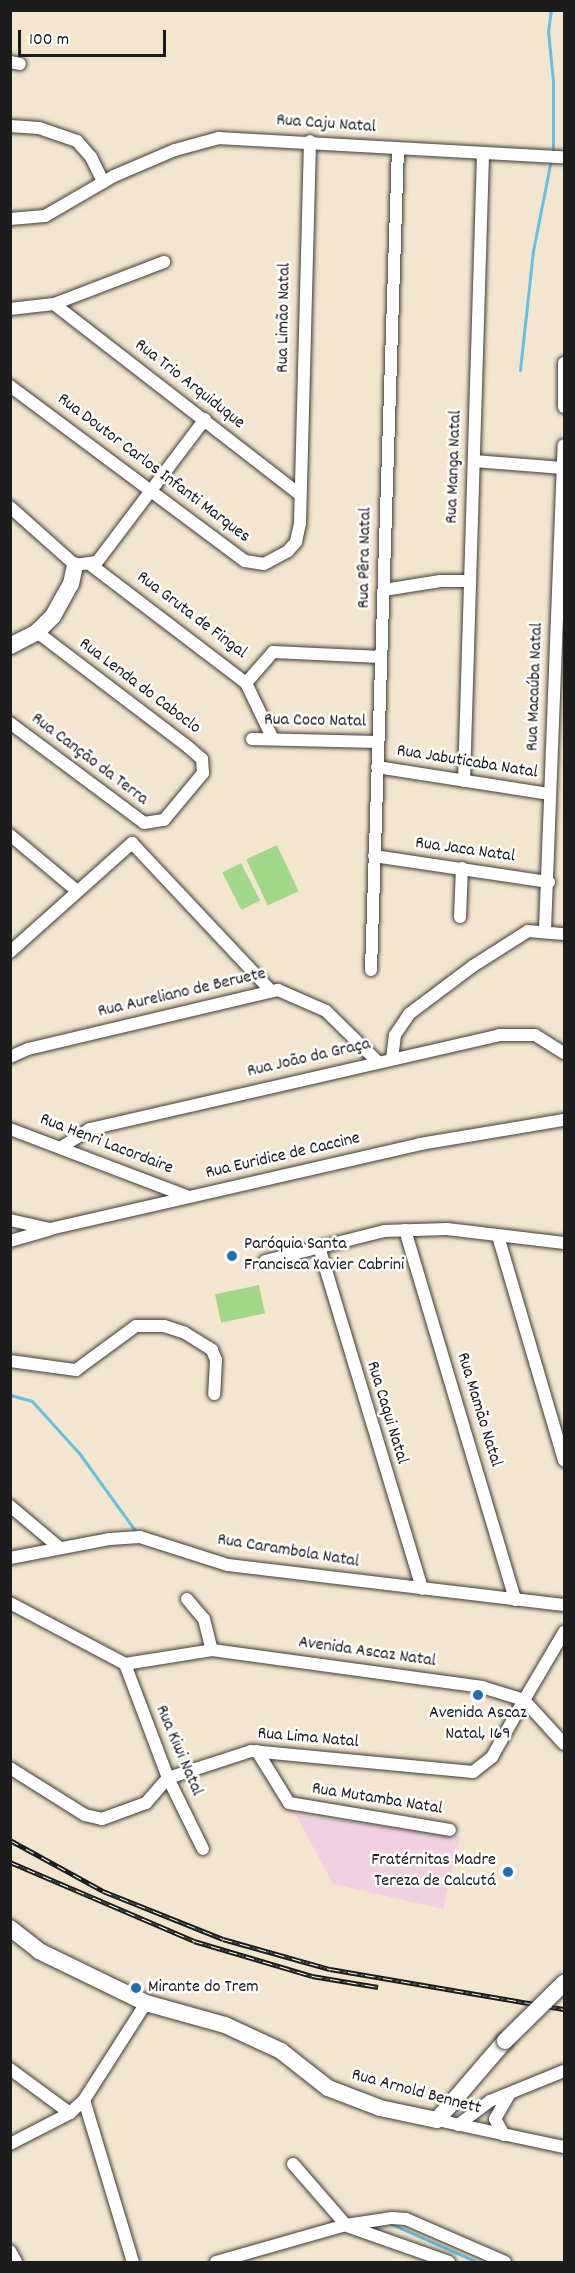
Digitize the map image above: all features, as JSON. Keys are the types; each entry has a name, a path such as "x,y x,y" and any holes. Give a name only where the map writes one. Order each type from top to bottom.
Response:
{"street":[{"path":"10,126 39,128 77,141 86,149 103,182"},
{"name":"Rua Caju Natal","path":"10,219 45,216 103,182 203,141 238,136 483,154 560,157"},
{"name":"Rua Limão Natal","path":"300,495 310,141"},
{"name":"Rua Pêra Natal","path":"371,970 398,148"},
{"name":"Rua Manga Natal","path":"464,781 483,154"},
{"path":"10,309 54,304 164,262"},
{"name":"Rua Trio Arquiduque","path":"54,304 300,495"},
{"path":"564,363 564,406"},
{"name":"Rua Doutor Carlos Infanti Marques","path":"10,386 245,561 260,564 278,559 296,542 300,495"},
{"path":"10,646 37,632 62,601 83,565 101,559 205,419"},
{"name":"Rua Macaúba Natal","path":"545,930 551,845 550,794 559,652 564,445"},
{"path":"474,461 563,468"},
{"name":"Rua Gruta de Fingal","path":"10,507 83,565 246,683 273,739"},
{"path":"384,590 430,582 469,581"},
{"name":"Rua Lenda do Caboclo","path":"37,632 202,759 200,780"},
{"path":"246,683 265,658 280,652 381,657"},
{"name":"Rua Canção da Terra","path":"10,723 144,823 164,820 200,780"},
{"name":"Rua Coco Natal","path":"252,739 378,742"},
{"name":"Rua Jabuticaba Natal","path":"377,767 550,794"},
{"path":"10,835 76,890"},
{"path":"12,951 126,844 135,844 271,991"},
{"path":"551,845 564,847"},
{"name":"Rua Jaca Natal","path":"374,856 549,882"},
{"path":"459,917 462,868"},
{"path":"392,1059 395,1035 409,1014 518,935 545,930 564,934"},
{"name":"Rua Aureliano de Beruete","path":"10,1057 28,1049 271,991 290,992 326,1011 377,1061"},
{"name":"Rua João da Graça","path":"62,1147 90,1129 377,1061 518,1033 554,1043 564,1053"},
{"name":"Rua Euridice de Caccine","path":"10,1220 50,1229 420,1144 564,1120"},
{"name":"Rua Henri Lacordaire","path":"10,1129 189,1197"},
{"path":"10,1240 50,1229"},
{"path":"265,1261 358,1236 405,1230 447,1229 564,1243"},
{"name":"Rua Mamão Natal","path":"405,1230 515,1600"},
{"path":"498,1236 564,1460"},
{"name":"Rua Caqui Natal","path":"319,1247 422,1589"},
{"path":"10,1361 76,1370 136,1326 164,1326 185,1332 212,1350 216,1360 214,1394"},
{"path":"10,1506 60,1548"},
{"name":"Rua Carambola Natal","path":"10,1558 60,1548 140,1537 228,1565 564,1605"},
{"path":"187,1599 204,1619 212,1650"},
{"path":"10,1603 124,1664"},
{"path":"564,1632 524,1700 564,1744"},
{"name":"Avenida Ascaz Natal","path":"124,1664 212,1650 482,1687 524,1700"},
{"name":"Rua Kiwi Natal","path":"124,1664 168,1778 204,1849"},
{"name":"Rua Lima Natal","path":"168,1778 257,1751 473,1772 492,1758 524,1700"},
{"name":"Rua Mutamba Natal","path":"257,1751 289,1803 450,1830"},
{"path":"10,1768 93,1819 126,1813 146,1803 168,1778"},
{"name":"Rua Arnold Bennett","path":"10,1928 39,1951 146,2003 225,2025 281,2051 328,2088 357,2101 458,2126 564,2147"},
{"path":"437,2120 505,2041 564,1983"},
{"path":"10,2144 70,2113 84,2100 146,2003"},
{"path":"10,2069 70,2113"},
{"path":"458,2126 490,2101 564,2071"},
{"path":"504,2135 495,2119 509,2094"},
{"path":"84,2100 133,2262"},
{"path":"293,2164 346,2225 449,2262"},
{"path":"216,2262 375,2218 406,2219 505,2262"},
{"path":"10,2251 16,2262"}],"shaded area":[{"path":"296,1815 460,1836 443,1909 333,1884"}],"green space":[{"path":"277,845 299,891 268,906 246,859"},
{"path":"241,863 260,900 241,910 222,873"},
{"path":"259,1285 265,1313 221,1323 215,1294"}],"waterway":[{"path":"551,10 548,31 553,81 553,152"},
{"path":"520,370 533,251 551,159"},
{"path":"10,1395 32,1401 79,1453 137,1533"},
{"path":"389,2223 477,2262"}],"railway":[{"path":"10,1840 103,1891 223,1939 330,1969 564,2009"},
{"path":"10,1862 194,1941 312,1976 378,1987"}],"place":[{"name":"Paróquia Santa Francisca Xavier Cabrini","path":"232,1256"},
{"name":"Avenida Ascaz Natal, 169","path":"478,1695"},
{"name":"Fratérnitas Madre Tereza de Calcutá","path":"508,1872"},
{"name":"Mirante do Trem","path":"136,1988"}]}
